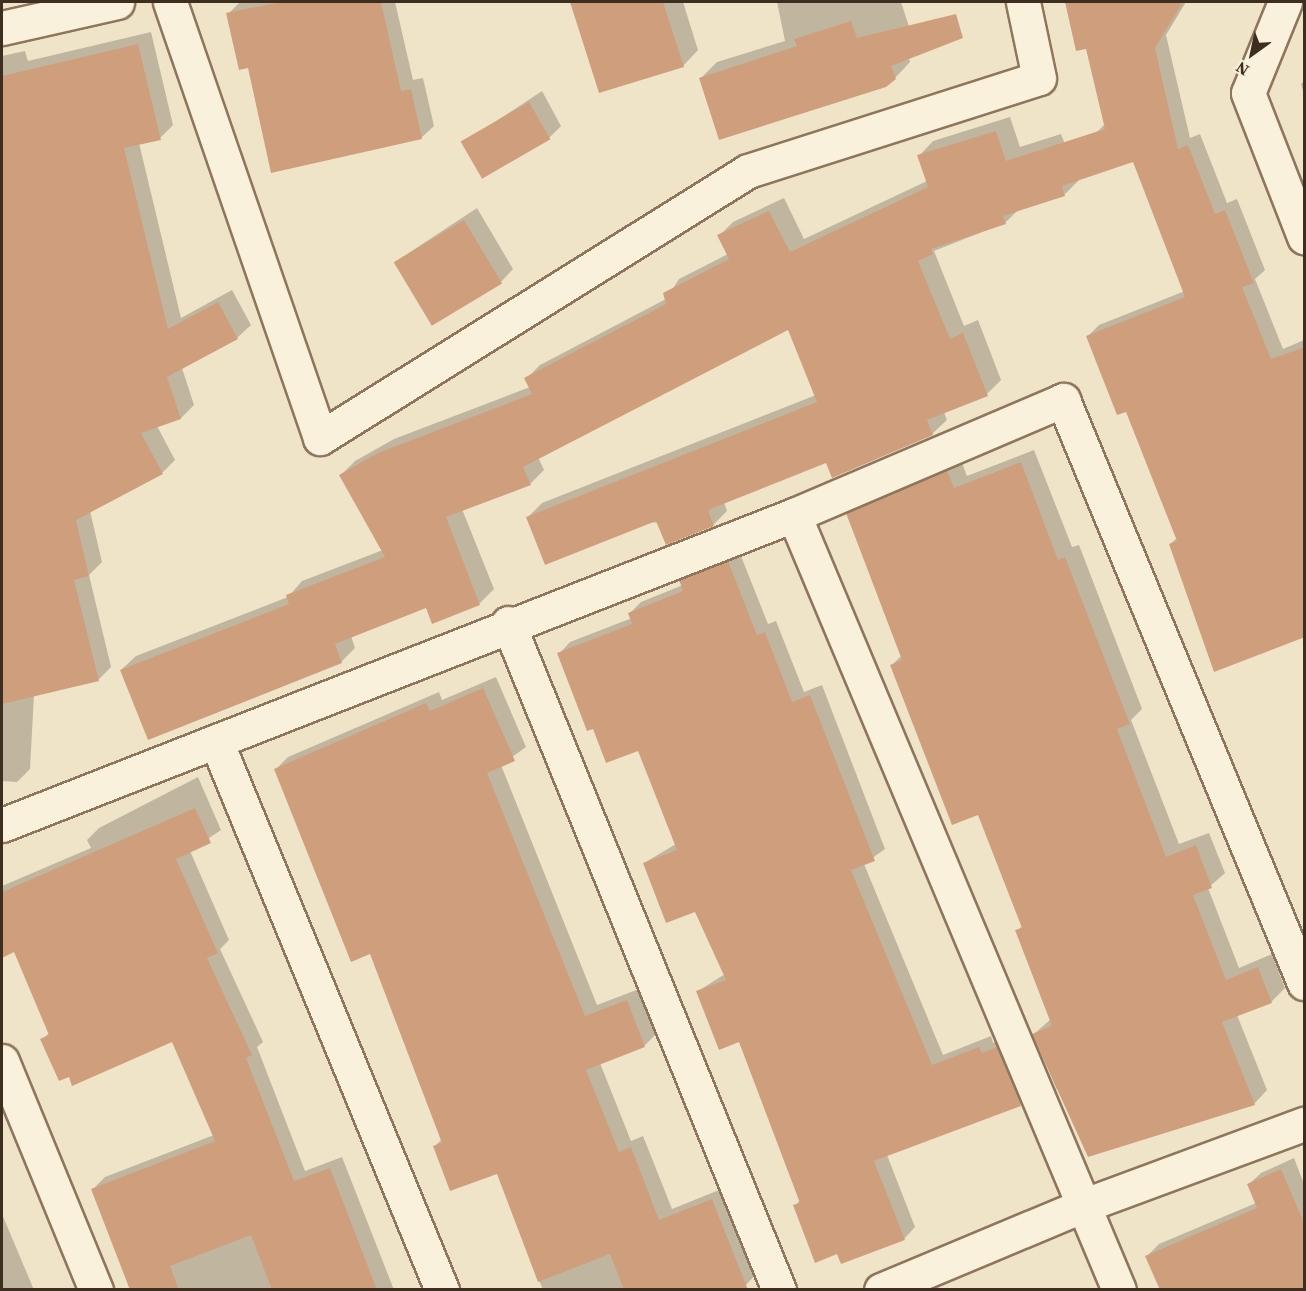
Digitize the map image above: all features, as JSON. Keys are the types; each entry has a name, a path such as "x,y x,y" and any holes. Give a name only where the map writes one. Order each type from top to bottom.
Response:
{"street":[{"path":"2,28 117,2"},
{"path":"170,2 320,438 748,171 1039,78 1023,2"},
{"path":"1285,2 1248,93 1305,237"},
{"path":"2,825 508,623 794,515 1063,400 1305,983"},
{"path":"794,515 1119,1290"},
{"path":"508,623 779,1290"},
{"path":"216,741 442,1290"},
{"path":"2,1061 96,1290"},
{"path":"880,1290 1082,1206 1305,1124"}],"building":[{"path":"281,2 381,2 401,91 411,89 422,139 271,173 248,68 239,70 226,13"},
{"path":"570,2 663,2 684,67 599,93"},
{"path":"1065,2 1183,2 1155,48 1178,149 1188,145 1215,214 1225,210 1254,283 1242,287 1271,359 1305,347 1305,637 1214,672 1169,544 1177,541 1126,412 1117,415 1086,336 1185,297 1133,162 1062,186 1065,196 1003,216 1006,224 931,249 933,254 918,261 950,339 963,333 988,396 927,420 933,435 832,478 826,463 708,510 714,526 666,545 656,521 545,565 526,517 817,402 788,330 523,467 531,485 446,517 480,605 432,624 426,608 335,644 342,663 148,740 120,670 289,604 286,595 385,557 339,475 378,453 532,394 524,378 666,304 663,293 729,259 717,235 769,211 790,252 928,187 917,155 996,131 1006,161 1105,129 1086,49 1076,51"},
{"path":"956,14 963,38 891,66 896,79 886,87 719,140 699,78 797,46 794,39 851,21 857,38"},
{"path":"138,44 161,140 124,148 168,329 218,302 238,339 167,377 181,419 141,433 163,474 76,520 89,576 74,580 99,681 2,704 2,76"},
{"path":"529,102 550,139 482,179 461,142"},
{"path":"464,220 502,283 432,326 394,262"},
{"path":"1021,462 1058,560 1065,557 1130,724 1117,729 1166,857 1196,845 1212,888 1193,895 1226,980 1258,967 1272,1003 1222,1022 1255,1105 1088,1157 1032,1034 1052,1026 1015,930 1022,928 978,815 952,825 890,665 902,660 846,513 947,470 954,488"},
{"path":"728,561 757,635 765,632 792,702 810,695 875,861 851,870 932,1065 979,1047 982,1053 997,1047 1021,1106 874,1161 905,1240 841,1264 837,1254 815,1263 793,1205 800,1203 739,1042 719,1050 696,991 726,980 695,912 666,923 643,863 677,850 638,751 606,763 593,729 587,731 557,653 632,624 628,613 683,591 679,580"},
{"path":"483,688 515,761 487,773 585,1016 627,1000 645,1047 586,1070 619,1152 631,1147 659,1220 712,1199 748,1290 624,1290 610,1254 538,1282 497,1174 450,1191 433,1146 442,1143 370,954 351,962 274,769 426,703 430,711"},
{"path":"195,808 211,843 176,859 218,953 207,958 252,1055 246,1058 294,1181 330,1168 377,1290 272,1290 251,1235 170,1266 179,1290 130,1290 91,1189 215,1141 172,1042 72,1086 69,1077 59,1081 40,1039 49,1035 14,952 2,958 2,892"},
{"path":"1281,1169 1305,1225 1305,1290 1160,1290 1145,1256 1257,1208 1247,1184"}]}
